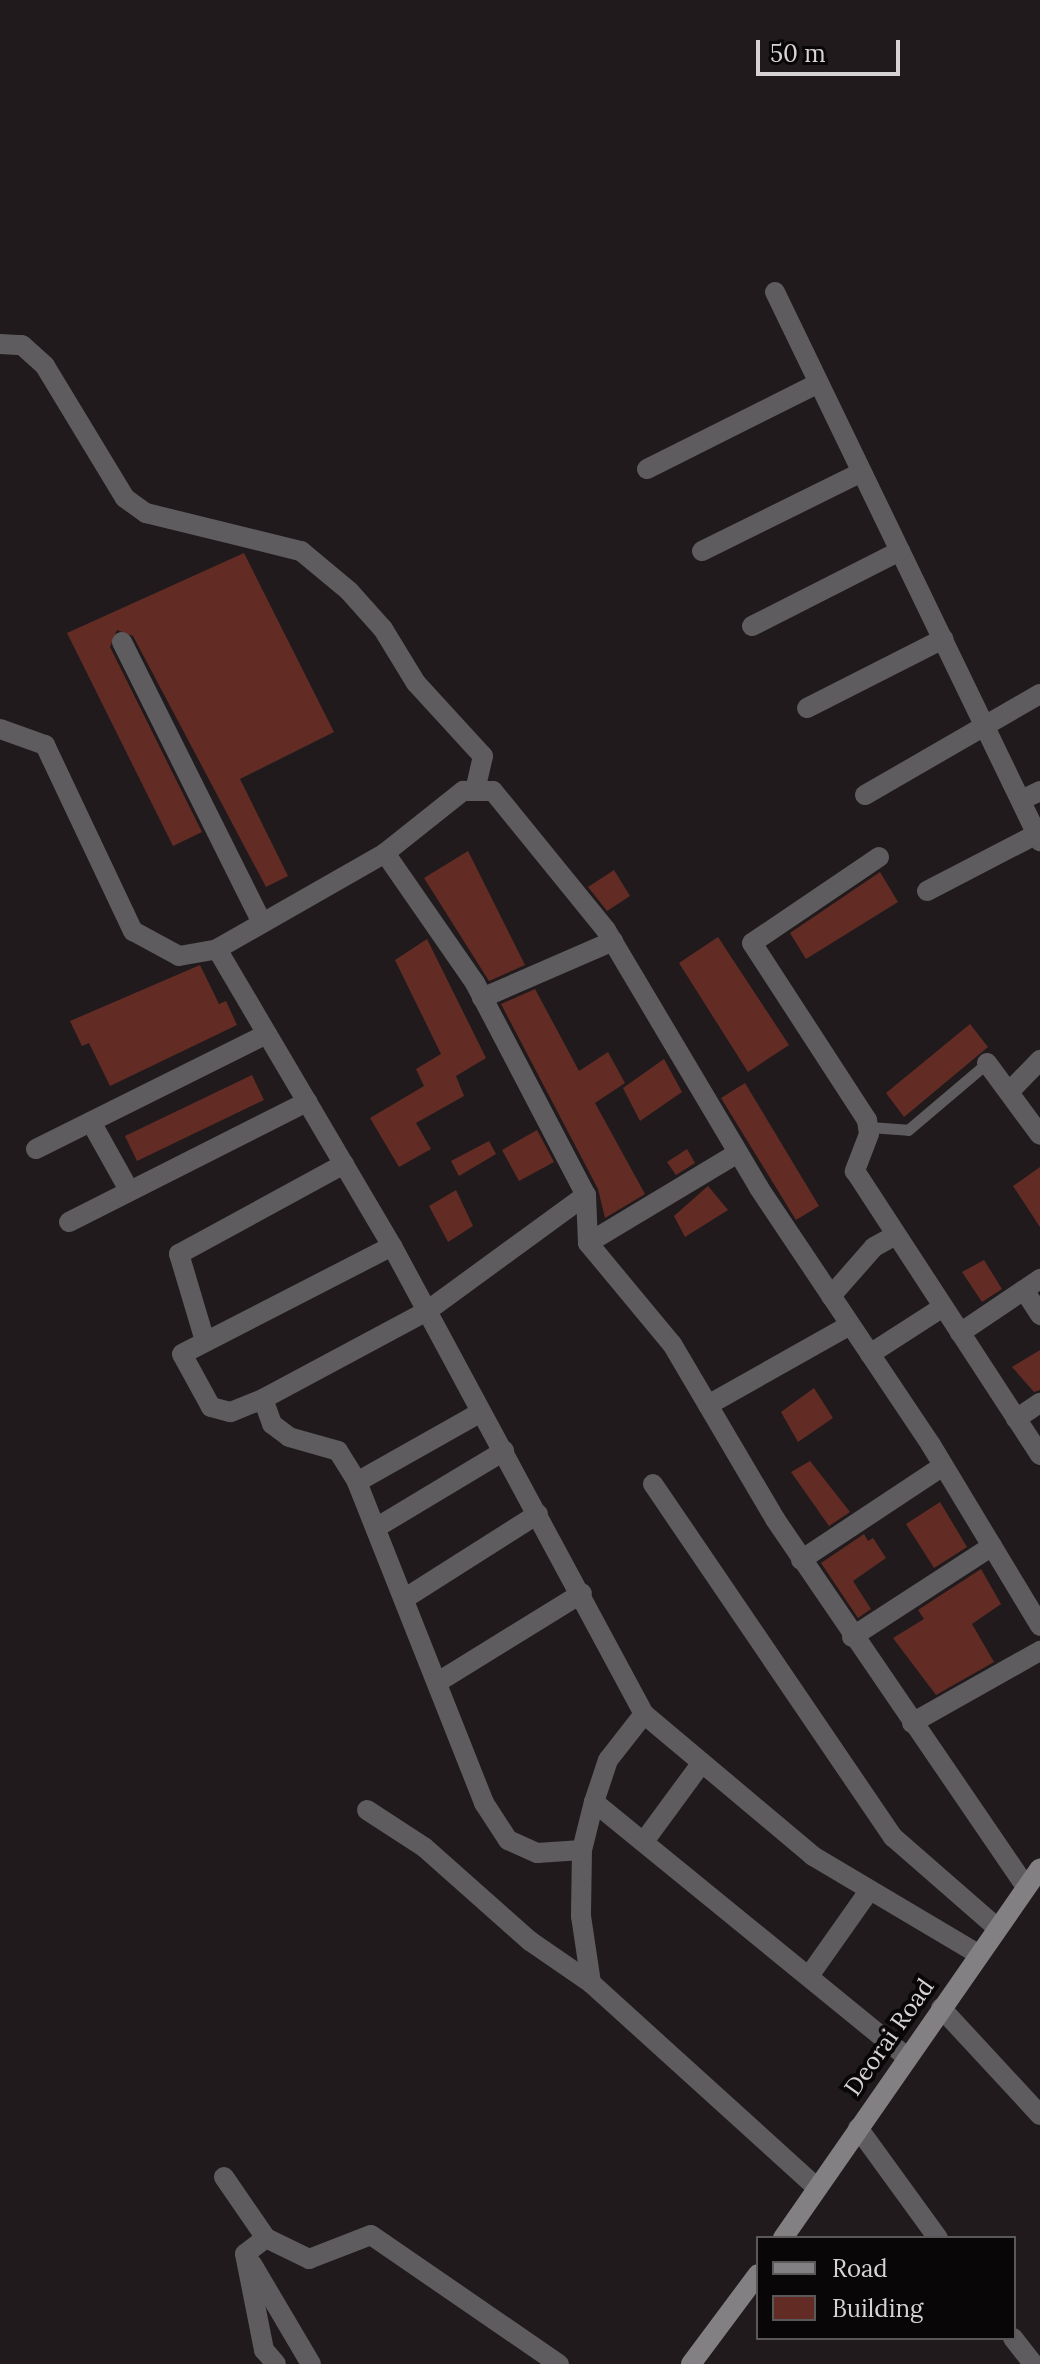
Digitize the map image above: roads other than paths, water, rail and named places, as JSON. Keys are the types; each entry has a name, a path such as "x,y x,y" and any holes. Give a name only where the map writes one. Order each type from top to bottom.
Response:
{"street":[{"path":"775,292 1038,837 927,891"},
{"path":"0,344 22,345 45,366 125,498 146,513 301,551 349,591 383,629 416,683 483,756 476,786 385,853 217,949 179,956 133,931 45,745 0,729"},
{"path":"647,469 819,383"},
{"path":"702,551 862,472"},
{"path":"752,626 900,551"},
{"path":"807,708 943,639"},
{"path":"122,642 262,923"},
{"path":"865,795 1040,694"},
{"path":"476,786 493,791 613,941 738,1153 943,1466 1040,1626"},
{"path":"1021,800 1040,791"},
{"path":"385,853 482,998 586,1195 588,1243 672,1344 801,1560 1026,1887"},
{"path":"879,857 752,943 869,1127 855,1171 1040,1455"},
{"path":"482,998 613,941"},
{"path":"217,949 392,1246 582,1593 644,1714 700,1765 813,1856 978,1954"},
{"path":"36,1149 267,1034"},
{"path":"1009,1092 1040,1060"},
{"path":"987,1063 1040,1135"},
{"path":"69,1222 307,1102"},
{"path":"91,1122 129,1190"},
{"path":"588,1243 738,1153"},
{"path":"205,1341 179,1254 344,1164"},
{"path":"392,1246 182,1354 211,1407 230,1412 263,1399 427,1311 586,1195"},
{"path":"831,1296 874,1247 896,1235"},
{"path":"960,1333 1032,1284 1040,1315"},
{"path":"870,1354 943,1307"},
{"path":"708,1405 850,1325"},
{"path":"263,1399 272,1424 289,1437 338,1451 357,1482 379,1526 484,1803 508,1840 537,1853 582,1850"},
{"path":"1016,1419 1040,1403"},
{"path":"357,1482 481,1412"},
{"path":"379,1526 504,1451"},
{"path":"801,1560 943,1466"},
{"path":"653,1484 893,1837 995,1926"},
{"path":"407,1597 538,1514"},
{"path":"852,1637 992,1546"},
{"path":"438,1682 582,1593"},
{"path":"912,1723 1040,1651"},
{"path":"591,1983 581,1916 582,1850 608,1760 644,1714"},
{"path":"645,1840 700,1765"},
{"path":"594,1802 645,1840 907,2057"},
{"path":"367,1810 424,1847 530,1941 591,1983 817,2188"},
{"name":"Deorai Road","path":"784,2236 995,1926 1040,1868"},
{"path":"809,1976 869,1891"},
{"path":"941,2008 1040,2115"},
{"path":"858,2128 937,2236"},
{"path":"224,2177 266,2238 309,2259 371,2235 559,2364"},
{"path":"245,2254 266,2238"},
{"path":"245,2254 264,2350 276,2364"},
{"path":"245,2254 311,2364"},
{"path":"697,2361 756,2277"},
{"path":"1015,2340 1033,2364"}],"lane":[{"path":"869,1127 908,1130 987,1063"}]}
